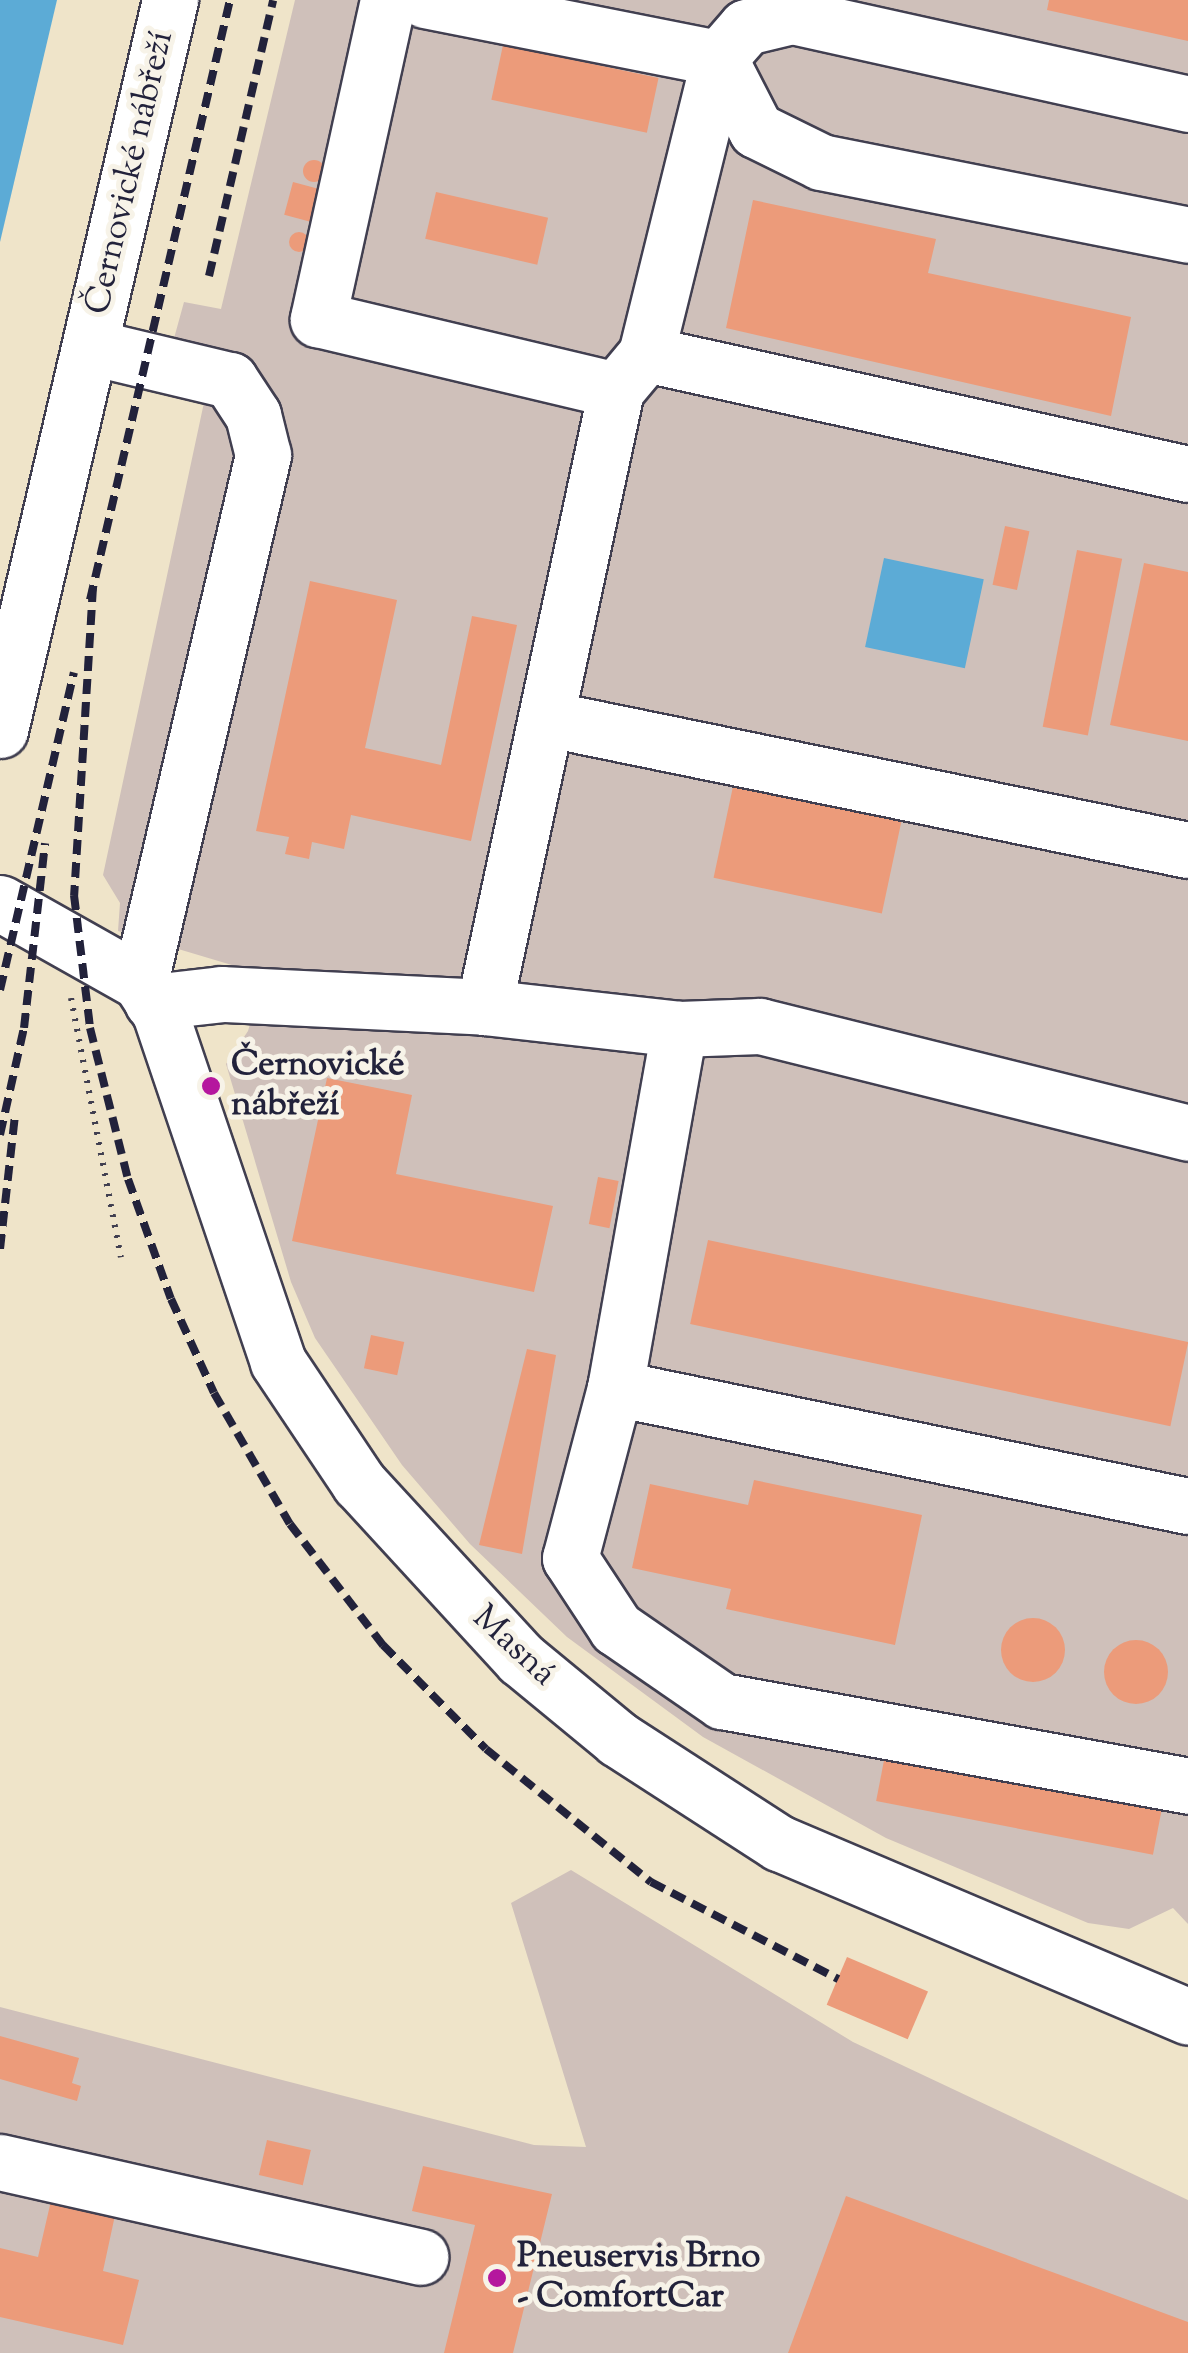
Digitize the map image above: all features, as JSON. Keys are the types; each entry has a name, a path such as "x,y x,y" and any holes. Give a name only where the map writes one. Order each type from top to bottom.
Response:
{"street":[{"name":"Černovické nábřeží","path":"0,730 170,0"},
{"path":"388,0 318,319 1188,474"},
{"path":"425,0 719,58"},
{"path":"484,1007 631,372 719,58 746,27 792,16 1188,104"},
{"path":"719,58 756,130 821,162 1188,235"},
{"name":"Černovické nábřeží","path":"92,347 230,380 253,415 263,455 146,992"},
{"path":"549,719 1188,850"},
{"path":"18,916 146,992 484,1007 679,1029 760,1026 1188,1134"},
{"name":"Masná","path":"146,992 278,1362 358,1483 522,1659 618,1739 779,1843 957,1924 1182,2006"},
{"path":"679,1029 615,1388 570,1558 616,1628 722,1701 1188,1786"},
{"path":"615,1388 1188,1506"},
{"path":"0,2162 420,2257"}],"path":[{"path":"18,916 121,1257"}],"shaded area":[{"path":"295,0 1188,0 1188,1924 1173,1908 1129,1929 1088,1923 886,1838 703,1737 567,1637 470,1544 402,1465 315,1338 291,1282 226,1064 248,1031 265,975 118,931 120,903 103,875 215,351 173,342 184,302 221,309"},
{"path":"571,1870 853,2042 1188,2200 1188,2353 0,2353 0,2007 534,2145 586,2147 511,1903"}],"water":[{"path":"0,0 57,0 0,242"},
{"path":"884,558 984,579 965,668 865,647"}],"building":[{"path":"1049,0 1188,0 1188,41 1047,10"},
{"path":"503,45 659,78 647,133 491,100"},
{"path":"314,160 325,171 314,182 303,171"},
{"path":"293,182 320,189 311,222 284,215"},
{"path":"436,192 548,218 537,265 425,239"},
{"path":"753,200 936,239 928,273 1131,317 1111,416 726,328"},
{"path":"295,232 303,232 309,242 303,252 295,252 289,246 289,238"},
{"path":"1005,526 1029,531 1017,590 993,585"},
{"path":"1077,550 1122,559 1088,735 1043,727"},
{"path":"1144,563 1188,572 1188,741 1110,725"},
{"path":"310,581 397,600 365,748 441,765 472,616 517,625 471,841 351,815 344,849 312,842 309,859 285,854 289,837 256,831"},
{"path":"735,777 903,813 882,914 714,878"},
{"path":"327,1078 412,1095 396,1174 553,1206 534,1292 292,1241"},
{"path":"598,1177 619,1181 609,1228 589,1224"},
{"path":"708,1240 1188,1342 1170,1426 690,1324"},
{"path":"371,1335 404,1342 397,1375 364,1368"},
{"path":"527,1349 556,1355 522,1554 479,1545"},
{"path":"754,1480 922,1515 895,1645 726,1609 731,1589 632,1568 650,1484 748,1505"},
{"path":"1033,1618 1056,1627 1065,1650 1056,1673 1033,1682 1010,1673 1001,1650 1010,1627"},
{"path":"1136,1640 1159,1649 1168,1672 1159,1695 1136,1704 1113,1695 1104,1672 1113,1649"},
{"path":"887,1745 1164,1799 1153,1855 876,1801"},
{"path":"847,1957 928,1991 908,2039 827,2005"},
{"path":"0,2036 79,2058 72,2083 81,2086 77,2101 0,2079"},
{"path":"267,2140 311,2150 303,2185 259,2175"},
{"path":"423,2166 552,2194 513,2353 444,2353 475,2225 412,2211"},
{"path":"53,2192 117,2206 103,2271 139,2280 123,2345 0,2317 0,2248 38,2257"},
{"path":"846,2196 1188,2322 1188,2353 788,2353"}],"railway":[{"path":"90,600 230,0"},
{"path":"209,276 273,0"},
{"path":"93,587 74,895 90,1028 128,1179 171,1299 214,1393 290,1524 383,1645 486,1749 651,1882 838,1979"},
{"path":"0,990 74,673"},
{"path":"0,1135 24,1028 45,843"},
{"path":"0,1249 15,1115"}],"place":[{"name":"Černovické nábřeží","path":"211,1086"},
{"name":"Pneuservis Brno - ComfortCar","path":"497,2278"}]}
